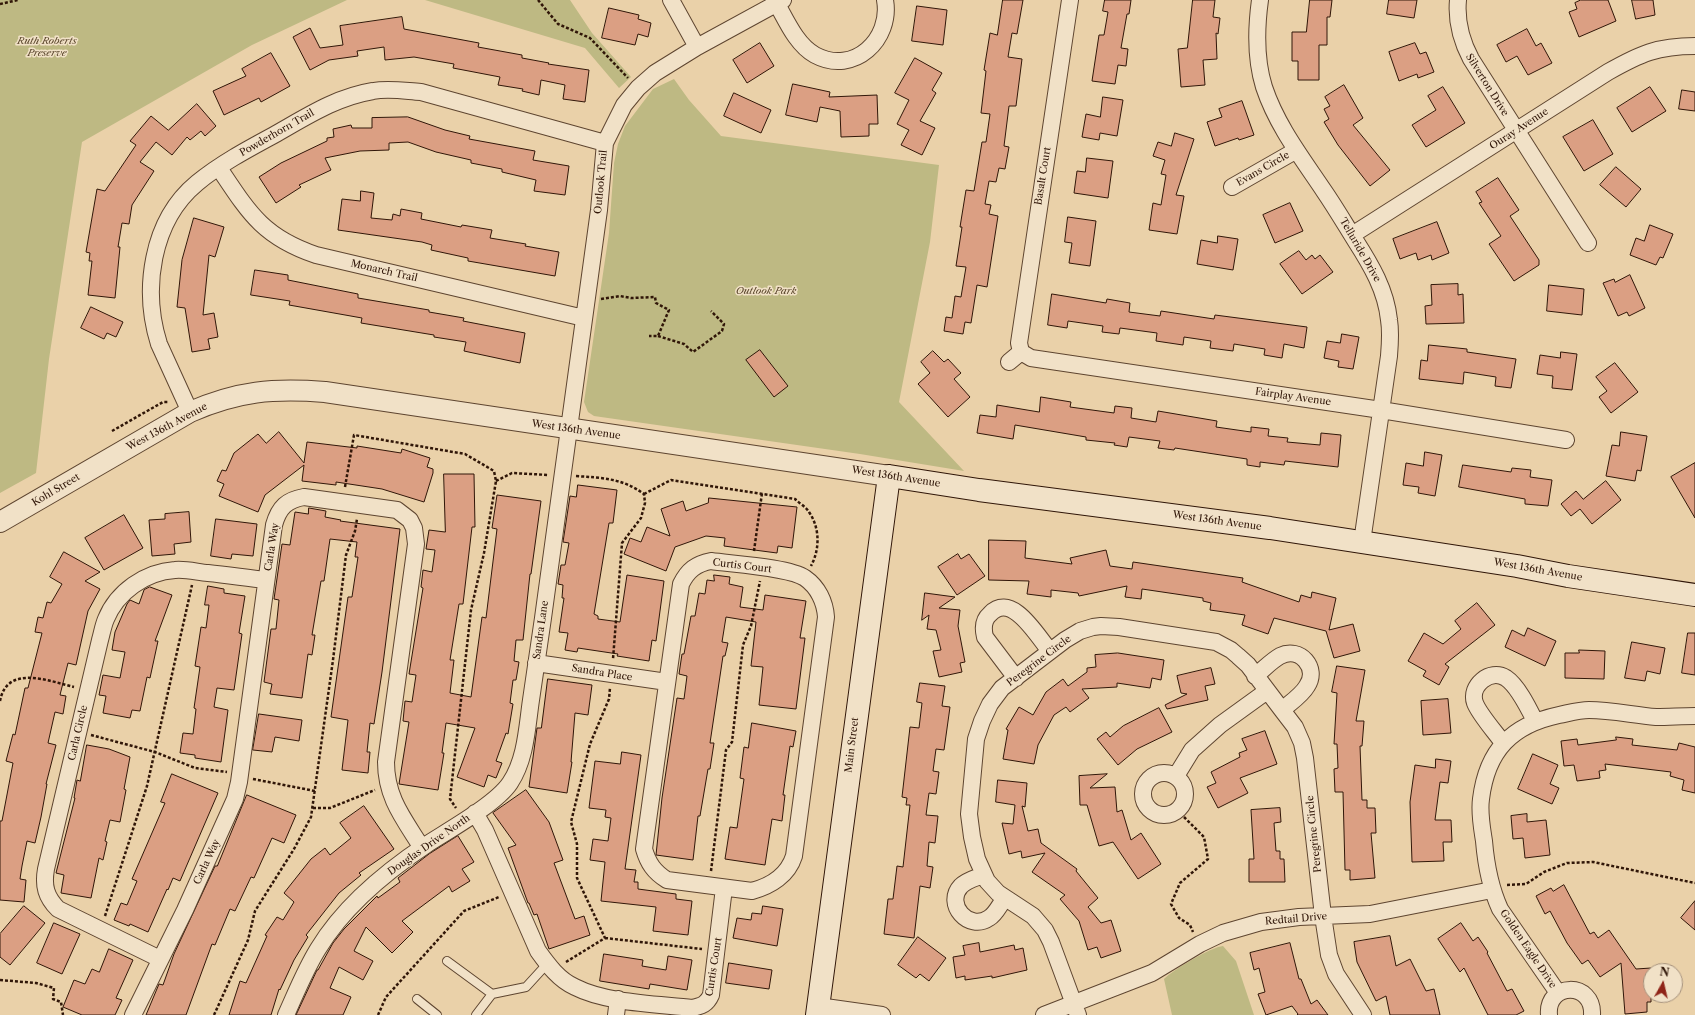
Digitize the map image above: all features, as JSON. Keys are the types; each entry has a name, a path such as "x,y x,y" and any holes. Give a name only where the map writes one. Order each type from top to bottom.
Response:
{"main road":[{"name":"West 136th Avenue","path":"889,476 1362,542 1695,595"},
{"name":"Main Street","path":"817,1010 889,476"}],"street":[{"path":"671,0 696,47"},
{"path":"780,2 801,44 806,49 821,58 839,61 855,58 867,51 877,41 885,24 887,9 885,0"},
{"name":"Basalt Court","path":"1015,357 1019,343 1070,0"},
{"name":"Telluride Drive","path":"1260,0 1256,29 1257,54 1264,86 1271,104 1295,151 1325,192 1370,263 1380,284 1389,319 1390,349 1362,542"},
{"name":"Silverton Drive","path":"1458,0 1459,28 1464,46 1516,131 1588,243"},
{"name":"Outlook Trail","path":"568,429 599,210 605,143 624,105 638,88 655,73 696,47 780,2"},
{"name":"Ouray Avenue","path":"1352,235 1634,57 1662,48 1695,46"},
{"name":"Powderhorn Trail","path":"190,412 155,333 150,300 152,274 157,245 166,222 176,205 197,183 219,168 314,112 343,98 373,90 390,89 421,92 605,143"},
{"name":"Evans Circle","path":"1232,187 1295,151"},
{"name":"Monarch Trail","path":"219,168 254,218 269,232 296,248 316,256 584,318"},
{"name":"Fairplay Avenue","path":"1015,357 1031,358 1381,410 1566,440"},
{"name":"West 136th Avenue","path":"111,458 190,412 220,400 241,394 270,390 300,390 325,392 889,476"},
{"name":"Sandra Lane","path":"469,817 502,793 516,773 522,757 568,429"},
{"name":"Kohl Street","path":"0,522 111,458"},
{"name":"Carla Way","path":"133,1015 224,826 235,799 240,777 276,515 287,502 304,497 358,504 397,510 410,520 416,544 386,762 388,785 392,799 422,848"},
{"name":"Curtis Court","path":"711,561 763,568 791,572 804,578 821,597 825,608 826,617 794,856 784,873 762,888 746,891 667,880 651,868 644,849 681,584 686,574 694,566 711,561"},
{"name":"Carla Circle","path":"160,959 58,909 50,902 45,891 44,881 78,732 106,619 114,603 123,593 135,583 152,575 175,570 266,580"},
{"path":"1016,678 985,637 985,622 989,614 1004,607 1017,611 1050,651"},
{"name":"Peregrine Circle","path":"1076,1009 1045,930 1033,916 998,893 983,874 972,837 969,814 976,739 990,704 1002,688 1065,640 1080,631 1101,626 1119,627 1216,642 1231,650 1238,656 1256,676 1295,727 1302,743 1329,955 1336,974 1363,1015"},
{"path":"1256,676 1280,656 1288,654 1300,656 1309,665 1311,672 1310,681 1306,688 1282,710"},
{"name":"Sandra Place","path":"536,663 667,682"},
{"path":"1503,744 1475,704 1474,696 1476,688 1481,681 1488,677 1497,675 1505,677 1511,682 1526,704 1535,721"},
{"path":"1176,776 1192,750 1220,726 1267,691"},
{"name":"Golden Eagle Drive","path":"1558,993 1500,909 1499,888 1486,870 1480,812 1483,787 1488,770 1503,744 1522,728 1535,721 1572,712 1589,710 1654,716 1695,716"},
{"name":"Douglas Drive North","path":"286,1015 303,977 318,949 350,907 372,885 422,848 469,817 485,830 538,951 550,967 560,977 574,987 591,994 618,999"},
{"path":"983,874 966,882 961,886 957,893 957,908 962,916 968,920 976,922 984,921 991,917 1005,898"},
{"name":"Curtis Court","path":"618,999 692,1008 702,1006 708,1001 711,995 717,951 717,887"},
{"name":"Redtail Drive","path":"1044,1015 1076,1009 1152,973 1200,944 1223,933 1261,922 1280,919 1370,914 1499,888"},
{"name":"Golden Eagle Drive","path":"1550,1015 1549,1006 1552,999 1558,993 1569,989 1577,990 1584,994 1590,1001 1592,1015"},
{"path":"616,1015 618,999"},
{"path":"817,1010 882,1015"}],"lane":[{"path":"447,961 492,994"},
{"path":"476,1015 492,994 526,987 550,967"},
{"path":"417,999 437,1015"}],"path":[{"path":"0,4 18,0"},
{"path":"538,0 558,24 590,38 638,88"},
{"path":"586,302 620,296 632,298 655,297 656,303 669,310 658,336"},
{"path":"650,336 658,336 684,344 693,352 722,331 724,324 711,311"},
{"path":"112,431 163,402 168,402"},
{"path":"214,1015 248,940 255,911 294,849 311,817 346,555 355,531 358,504 344,489 354,436 465,454 494,471 496,481 484,553 471,610 450,799 469,817"},
{"path":"496,481 512,473 610,478 634,486 644,494 645,503 641,518 622,543 612,674 608,699 590,744 571,822 577,844 577,878 605,938"},
{"path":"644,494 672,480 795,499 809,512 817,532 818,546 815,559 804,578"},
{"path":"717,887 726,750 732,742 743,645 751,626 763,568 754,554 762,493"},
{"path":"101,930 147,786 195,571"},
{"path":"0,701 2,691 17,678 34,677 88,691"},
{"path":"78,732 155,752 195,768 224,771 240,777 315,791"},
{"path":"313,808 330,808 388,785"},
{"path":"1184,817 1204,837 1208,859 1180,883 1171,904 1179,918 1190,925 1195,936"},
{"path":"1499,888 1526,884 1544,872 1567,863 1593,862 1695,883"},
{"path":"378,1015 386,997 464,911 512,892"},
{"path":"550,967 605,938 717,951"},
{"path":"0,980 36,983 54,988 53,999 61,1002 63,1015"}],"green space":[{"name":"Ruth Roberts Preserve","path":"0,0 347,0 252,45 82,142 49,359 36,473 0,493"},
{"path":"425,0 570,0 592,33 631,77 619,88 585,48"},
{"name":"Outlook Park","path":"674,79 689,100 721,136 939,165 930,242 899,402 964,471 860,454 594,416 588,412 584,402 609,233 614,163 618,144 625,126 653,89"},
{"path":"1223,946 1236,961 1254,1015 1172,1015 1164,979 1175,970 1192,960 1210,950"}],"building":[{"path":"1003,0 1023,0 1017,34 1012,33 1008,57 1022,59 1016,106 1009,106 1004,146 1009,147 1005,169 999,168 996,182 989,181 985,204 991,205 989,214 998,216 987,287 977,285 971,323 965,322 963,334 944,331 946,317 952,318 955,296 961,297 966,267 956,266 962,227 960,227 966,190 974,191 982,142 986,142 990,114 981,113 986,71 984,70 990,33 997,35"},
{"path":"1105,0 1131,0 1121,48 1128,49 1126,66 1118,65 1115,84 1092,81 1099,35 1104,35 1108,12 1103,11"},
{"path":"1193,0 1215,0 1213,17 1220,18 1218,34 1216,33 1217,59 1203,60 1205,85 1181,87 1178,49 1187,48"},
{"path":"1310,0 1332,0 1330,17 1327,17 1327,45 1319,45 1319,80 1298,80 1298,61 1292,61 1292,32 1306,32"},
{"path":"1389,0 1417,0 1414,18 1387,14"},
{"path":"1581,0 1608,0 1616,21 1579,37 1569,12 1577,9 1575,3"},
{"path":"1632,0 1653,0 1655,15 1636,19"},
{"path":"917,6 947,10 943,45 912,41"},
{"path":"609,8 639,15 638,19 651,23 648,37 638,34 635,45 602,38"},
{"path":"402,17 404,29 479,43 478,47 522,55 522,58 549,63 548,64 589,70 585,102 563,99 565,85 541,80 539,95 522,91 523,89 498,85 500,77 453,68 454,64 414,57 385,60 384,47 357,51 358,56 329,60 310,70 293,37 310,28 320,48 343,45 340,26"},
{"path":"1527,29 1536,46 1541,43 1552,63 1528,75 1517,56 1506,62 1497,45"},
{"path":"760,43 774,66 747,83 733,60"},
{"path":"1415,43 1420,54 1426,52 1434,72 1418,78 1417,74 1399,81 1389,52"},
{"path":"271,53 290,86 261,102 259,98 224,115 213,91 246,76 242,69"},
{"path":"915,58 942,73 932,90 936,93 920,121 935,128 922,155 901,145 909,130 897,124 909,100 895,93"},
{"path":"793,84 830,92 829,97 877,95 878,124 869,124 869,136 841,137 840,111 820,107 817,122 786,115"},
{"path":"1344,85 1363,118 1353,125 1390,170 1370,186 1338,145 1324,122 1329,119 1324,109 1330,106 1325,97"},
{"path":"1443,87 1465,123 1426,147 1412,125 1436,110 1428,96"},
{"path":"1650,87 1666,111 1632,132 1617,108"},
{"path":"1682,90 1695,92 1695,111 1679,109"},
{"path":"734,93 771,110 761,133 724,116"},
{"path":"1103,97 1123,100 1117,136 1100,133 1099,140 1082,137 1086,114 1100,117"},
{"path":"1242,101 1254,135 1239,140 1238,138 1215,146 1207,122 1222,117 1219,109"},
{"path":"197,104 216,126 205,136 201,131 190,140 187,137 172,155 156,142 140,162 154,171 132,205 129,224 122,223 118,247 120,247 115,298 88,295 92,261 89,261 90,253 86,252 97,189 105,191 136,145 130,141 151,116 168,130"},
{"path":"408,117 445,130 470,136 469,139 535,151 533,160 569,166 565,195 534,191 536,180 502,172 502,169 471,163 471,160 436,152 408,142 389,143 389,150 360,151 325,158 331,170 299,185 301,187 276,203 259,177 281,163 327,141 327,138 334,137 333,129 351,125 352,128 372,128 372,118"},
{"path":"1593,120 1613,154 1584,171 1563,137"},
{"path":"1175,133 1194,139 1176,195 1184,196 1177,234 1149,230 1153,203 1161,205 1166,175 1161,174 1165,160 1153,156 1158,142 1171,146"},
{"path":"1087,158 1113,161 1108,198 1074,193 1077,171 1085,172"},
{"path":"1616,167 1641,189 1626,207 1600,185"},
{"path":"1498,178 1519,210 1510,216 1539,260 1539,265 1514,281 1489,244 1501,236 1479,203 1482,202 1476,192"},
{"path":"361,191 374,193 371,218 392,220 393,214 400,216 401,209 422,213 421,219 461,227 462,225 492,230 490,238 526,244 525,246 559,252 555,276 468,261 468,258 431,250 432,245 422,242 338,230 342,199 360,201"},
{"path":"1290,203 1303,231 1275,243 1263,215"},
{"path":"1068,217 1096,221 1090,266 1069,263 1072,243 1065,242"},
{"path":"194,218 224,227 215,257 209,255 203,315 214,313 218,337 208,339 210,349 192,352 185,308 177,307 182,260"},
{"path":"1437,222 1449,253 1432,260 1431,255 1418,260 1416,253 1400,259 1393,239"},
{"path":"1650,225 1673,234 1663,258 1660,257 1656,265 1630,255 1636,238 1644,241"},
{"path":"1218,236 1238,239 1233,270 1197,264 1201,240 1217,243"},
{"path":"1299,251 1306,260 1312,255 1315,259 1320,255 1333,272 1302,294 1280,264"},
{"path":"255,270 288,275 288,280 358,294 358,298 429,310 429,312 464,318 463,321 525,333 520,363 464,351 466,342 361,323 362,318 289,305 290,301 251,295"},
{"path":"1630,275 1645,308 1629,316 1627,312 1618,316 1603,283 1614,279 1615,282"},
{"path":"1458,284 1458,295 1463,294 1464,323 1426,324 1425,306 1432,305 1431,285"},
{"path":"1549,285 1584,289 1582,315 1547,311"},
{"path":"1052,294 1106,303 1107,299 1130,303 1129,312 1160,316 1161,311 1214,319 1215,315 1307,327 1304,348 1284,344 1282,358 1264,355 1265,349 1234,344 1233,351 1210,348 1211,341 1184,337 1183,345 1156,341 1157,333 1120,328 1119,334 1102,332 1103,326 1068,321 1067,328 1048,325"},
{"path":"91,307 123,322 116,337 107,333 104,339 81,328"},
{"path":"1342,334 1359,337 1353,369 1338,367 1339,361 1324,358 1327,341 1340,343"},
{"path":"1429,345 1467,349 1467,352 1516,359 1511,388 1495,386 1496,377 1464,372 1463,384 1419,379 1421,360 1427,361"},
{"path":"760,350 788,386 774,397 746,360"},
{"path":"933,351 944,362 948,359 961,373 954,379 970,397 948,417 918,384 930,373 921,362"},
{"path":"1561,352 1577,354 1572,390 1552,388 1553,376 1537,374 1540,355 1560,358"},
{"path":"1615,363 1638,392 1611,413 1599,397 1607,391 1596,377"},
{"path":"1041,397 1071,402 1070,407 1114,413 1115,406 1132,408 1131,418 1156,422 1158,411 1217,421 1216,427 1251,432 1251,427 1269,429 1268,436 1288,438 1287,442 1320,445 1321,433 1341,435 1338,467 1285,461 1284,465 1260,462 1260,467 1247,465 1247,459 1175,448 1174,450 1158,448 1160,441 1129,437 1127,447 1114,445 1115,443 1086,440 1086,437 1015,425 1013,439 977,433 980,415 996,417 997,405 1039,412"},
{"path":"279,432 304,463 307,442 357,448 357,446 401,453 402,449 430,458 427,467 433,469 433,473 424,502 382,489 336,482 336,485 302,481 304,465 265,495 258,512 219,496 224,484 217,481 222,470 226,471 234,453 258,434 266,443"},
{"path":"1621,432 1647,436 1641,471 1637,470 1635,481 1606,476 1612,445 1619,446"},
{"path":"1425,452 1442,455 1435,496 1418,493 1419,487 1403,485 1406,463 1423,466"},
{"path":"1695,463 1695,518 1671,477"},
{"path":"1463,465 1511,472 1512,468 1531,470 1530,477 1552,480 1548,506 1525,504 1525,499 1459,487"},
{"path":"444,474 474,474 475,527 472,527 463,604 459,604 450,660 454,660 450,693 471,697 482,617 486,618 497,529 492,528 497,495 541,501 530,574 523,640 516,640 514,661 519,662 516,680 513,680 510,703 513,704 508,734 506,733 496,761 502,763 496,778 488,775 484,787 457,777 475,728 446,723 442,753 444,753 438,790 399,784 409,722 403,721 405,701 412,702 416,675 409,674 423,588 421,587 423,570 432,572 435,550 426,549 429,530 445,532"},
{"path":"1606,481 1621,500 1592,524 1580,509 1571,516 1561,504 1576,491 1583,499"},
{"path":"578,485 617,490 613,523 609,523 594,614 598,616 598,619 620,622 627,575 664,581 656,641 652,640 649,661 617,656 618,654 578,648 577,652 565,650 568,633 559,632 564,598 562,598 563,585 558,584 561,565 565,565 569,543 563,542 570,496 576,497"},
{"path":"709,498 797,507 792,548 778,546 777,553 724,546 725,538 706,536 675,547 666,571 624,554 630,538 641,542 647,527 670,536 661,509 683,501 686,511 708,503"},
{"path":"309,508 326,511 325,517 341,520 340,521 400,529 374,724 370,723 367,752 370,752 368,773 342,770 348,720 331,717 348,597 352,597 358,557 355,557 357,542 330,539 324,581 321,581 312,635 315,635 312,655 308,654 302,698 270,694 272,684 264,682 271,629 276,629 279,600 274,599 282,544 290,545 295,512 308,514"},
{"path":"189,512 191,542 174,544 175,554 152,556 149,520 165,519 165,514"},
{"path":"124,515 143,548 104,570 85,538"},
{"path":"216,519 257,524 253,556 232,554 231,559 211,556"},
{"path":"989,540 1026,541 1025,558 1072,564 1070,558 1106,550 1110,566 1132,569 1133,562 1243,578 1242,582 1299,602 1301,595 1311,598 1312,592 1336,598 1329,630 1353,624 1360,651 1334,658 1326,631 1274,618 1268,634 1242,625 1245,615 1210,610 1211,603 1203,601 1203,598 1142,589 1141,599 1125,597 1127,586 1079,596 1078,593 1051,590 1051,597 1027,594 1029,581 989,580"},
{"path":"64,552 100,572 85,581 100,589 88,611 76,665 68,663 60,695 66,696 63,714 55,712 48,743 56,745 46,784 41,817 35,843 27,841 22,866 20,879 26,880 24,902 0,900 0,821 2,821 13,763 6,761 13,734 15,735 25,688 28,688 42,633 35,632 38,617 43,618 47,602 51,603 62,584 50,577"},
{"path":"958,554 961,559 969,554 985,576 957,595 938,567"},
{"path":"714,575 730,577 729,584 743,587 740,607 763,610 765,595 806,601 800,638 805,638 796,709 759,705 763,667 751,666 756,622 726,617 722,642 728,643 725,656 723,656 710,743 714,743 700,816 698,816 693,860 656,855 662,798 677,698 684,699 687,676 679,674 682,654 684,654 691,616 695,616 699,593 705,594 707,580 714,581"},
{"path":"208,586 224,589 224,593 245,596 239,633 242,634 234,690 217,688 214,707 228,710 221,762 195,758 195,755 180,753 183,733 193,734 196,709 194,708 200,667 195,666 201,627 206,628 209,605 205,605"},
{"path":"150,587 172,595 155,641 158,641 150,678 147,677 140,711 132,710 130,718 103,713 106,696 99,695 103,675 120,678 125,652 112,650 115,632 130,600 139,604 144,590"},
{"path":"925,593 955,597 939,608 960,610 958,626 965,662 960,663 962,672 939,677 933,651 941,650 936,630 927,629 929,615 922,620"},
{"path":"1477,603 1495,625 1445,664 1449,667 1439,685 1423,676 1426,671 1408,661 1424,633 1443,644 1461,629 1455,621"},
{"path":"1528,628 1556,641 1545,666 1505,647 1512,630 1524,636"},
{"path":"1688,633 1695,633 1695,675 1682,673"},
{"path":"1632,642 1665,648 1660,674 1647,671 1645,681 1625,678"},
{"path":"1579,650 1605,651 1604,679 1565,678 1565,653 1579,653"},
{"path":"1118,653 1164,660 1161,680 1152,678 1150,688 1117,683 1117,687 1082,689 1089,698 1070,712 1066,707 1054,715 1038,745 1034,764 1003,759 1008,730 1006,729 1019,707 1033,715 1046,692 1063,679 1068,686 1087,672 1087,668 1096,667 1095,655"},
{"path":"1337,666 1365,670 1356,721 1364,721 1362,746 1360,746 1362,800 1367,800 1367,808 1375,808 1376,833 1371,833 1375,878 1350,880 1350,870 1345,870 1343,792 1335,792 1334,769 1338,768 1337,744 1334,744 1337,693 1332,692"},
{"path":"1211,668 1215,684 1205,686 1208,700 1167,709 1165,705 1187,694 1181,693 1177,676"},
{"path":"548,679 592,685 588,715 575,713 572,762 567,793 529,787 537,728 541,728"},
{"path":"920,683 945,686 942,706 950,707 944,750 936,749 933,771 939,772 936,794 929,793 926,815 938,816 935,843 929,842 927,866 933,867 930,888 920,886 914,938 884,934 888,899 893,899 897,866 903,867 910,805 906,805 907,798 902,797 910,727 919,728 922,703 917,702"},
{"path":"1448,699 1451,733 1423,735 1421,701"},
{"path":"1159,708 1172,732 1137,749 1118,765 1097,739 1106,732 1110,737 1123,726"},
{"path":"259,714 302,720 299,741 275,737 272,752 253,750"},
{"path":"752,723 796,731 793,747 790,746 783,795 785,795 782,821 772,819 765,865 725,859 730,827 737,828 744,779 740,778 744,747 748,748"},
{"path":"1265,731 1277,764 1240,778 1248,793 1218,808 1207,787 1216,783 1211,772 1240,757 1239,753 1247,750 1242,739"},
{"path":"1616,737 1633,739 1632,745 1677,750 1679,743 1695,747 1695,793 1682,790 1684,780 1670,776 1671,772 1605,764 1606,770 1599,771 1600,778 1577,781 1574,765 1564,766 1561,741 1577,739 1578,745 1616,740"},
{"path":"87,745 109,749 130,757 120,822 110,820 105,841 107,842 103,860 99,858 91,898 61,893 64,875 56,873 75,798 77,780 80,781"},
{"path":"622,752 641,755 625,869 636,870 634,882 638,882 638,889 676,894 676,899 692,901 688,935 653,931 656,907 601,901 605,862 590,860 593,839 608,841 611,818 605,817 606,810 589,808 595,761 620,764"},
{"path":"1533,754 1558,765 1550,784 1559,788 1552,804 1518,789"},
{"path":"1436,759 1451,761 1448,783 1440,782 1435,820 1451,820 1452,842 1443,842 1444,861 1412,862 1410,802 1415,765 1435,768"},
{"path":"172,774 218,793 180,881 173,878 148,932 130,924 129,926 114,920 121,903 127,905 137,881 132,879 165,803 161,802"},
{"path":"1107,774 1090,788 1115,787 1117,812 1122,810 1131,840 1141,833 1161,864 1138,879 1113,842 1099,846 1087,805 1080,805 1079,776"},
{"path":"998,780 1027,783 1025,807 1022,806 1028,831 1038,829 1041,843 1077,869 1076,871 1098,898 1088,907 1101,923 1111,920 1121,951 1101,958 1097,947 1088,950 1079,921 1060,899 1065,895 1032,872 1045,853 1022,858 1021,851 1009,854 1002,823 1013,824 1015,805 996,802"},
{"path":"526,790 549,822 563,860 554,863 575,919 584,916 590,935 549,949 537,914 534,915 528,903 508,848 516,845 493,813"},
{"path":"247,795 296,815 284,843 272,838 254,878 251,877 235,911 230,909 215,945 212,944 186,1015 146,1015 159,984 163,985 174,954 215,866 217,866"},
{"path":"364,806 394,849 359,873 361,875 339,893 306,935 308,937 294,960 280,990 279,989 271,1015 229,1015 240,981 246,983 267,936 265,935 277,917 283,920 294,902 284,893 311,859 325,848 330,855 351,838 340,823"},
{"path":"1280,808 1281,822 1274,823 1276,851 1280,851 1280,859 1284,859 1285,882 1249,882 1249,859 1254,859 1251,810"},
{"path":"1527,814 1527,822 1546,820 1550,855 1525,858 1523,838 1513,839 1511,816"},
{"path":"458,836 474,862 462,869 470,881 452,892 449,886 402,921 413,932 392,953 366,927 354,951 373,961 363,980 339,967 330,988 351,997 343,1015 296,1015 317,970 333,943 344,929 377,896 378,898 400,882 398,878 429,854"},
{"path":"1564,885 1590,934 1594,932 1598,938 1609,930 1636,969 1643,969 1643,1003 1647,1003 1647,1012 1625,1014 1621,963 1600,977 1588,960 1582,964 1567,943 1550,911 1545,914 1536,896 1551,888 1553,891"},
{"path":"1695,901 1695,930 1681,918"},
{"path":"24,906 45,923 10,965 0,957 0,934"},
{"path":"763,906 783,909 777,946 733,938 737,918 751,920 752,913 761,914"},
{"path":"54,923 80,934 62,974 37,963"},
{"path":"1461,923 1473,941 1478,937 1488,952 1487,953 1507,991 1512,989 1524,1011 1516,1015 1488,1015 1464,968 1460,972 1438,939"},
{"path":"1390,936 1396,966 1410,959 1426,991 1434,989 1440,1015 1390,1015 1386,996 1376,1001 1357,962 1354,942"},
{"path":"918,937 946,958 929,981 920,974 916,978 898,965"},
{"path":"979,943 980,952 1014,945 1015,950 1023,948 1027,970 992,978 992,976 965,980 965,976 956,978 953,957 965,955 963,946"},
{"path":"1290,943 1299,979 1301,979 1311,1004 1317,1000 1328,1015 1297,1015 1298,1014 1292,1006 1266,1015 1258,994 1265,992 1259,968 1254,970 1250,953"},
{"path":"109,949 133,960 116,998 122,1000 115,1015 82,1015 63,1007 74,980 85,984 92,969 99,972"},
{"path":"604,954 643,960 642,966 666,970 668,956 692,960 687,990 650,984 649,989 600,981"},
{"path":"729,963 772,970 769,989 726,983"}]}
